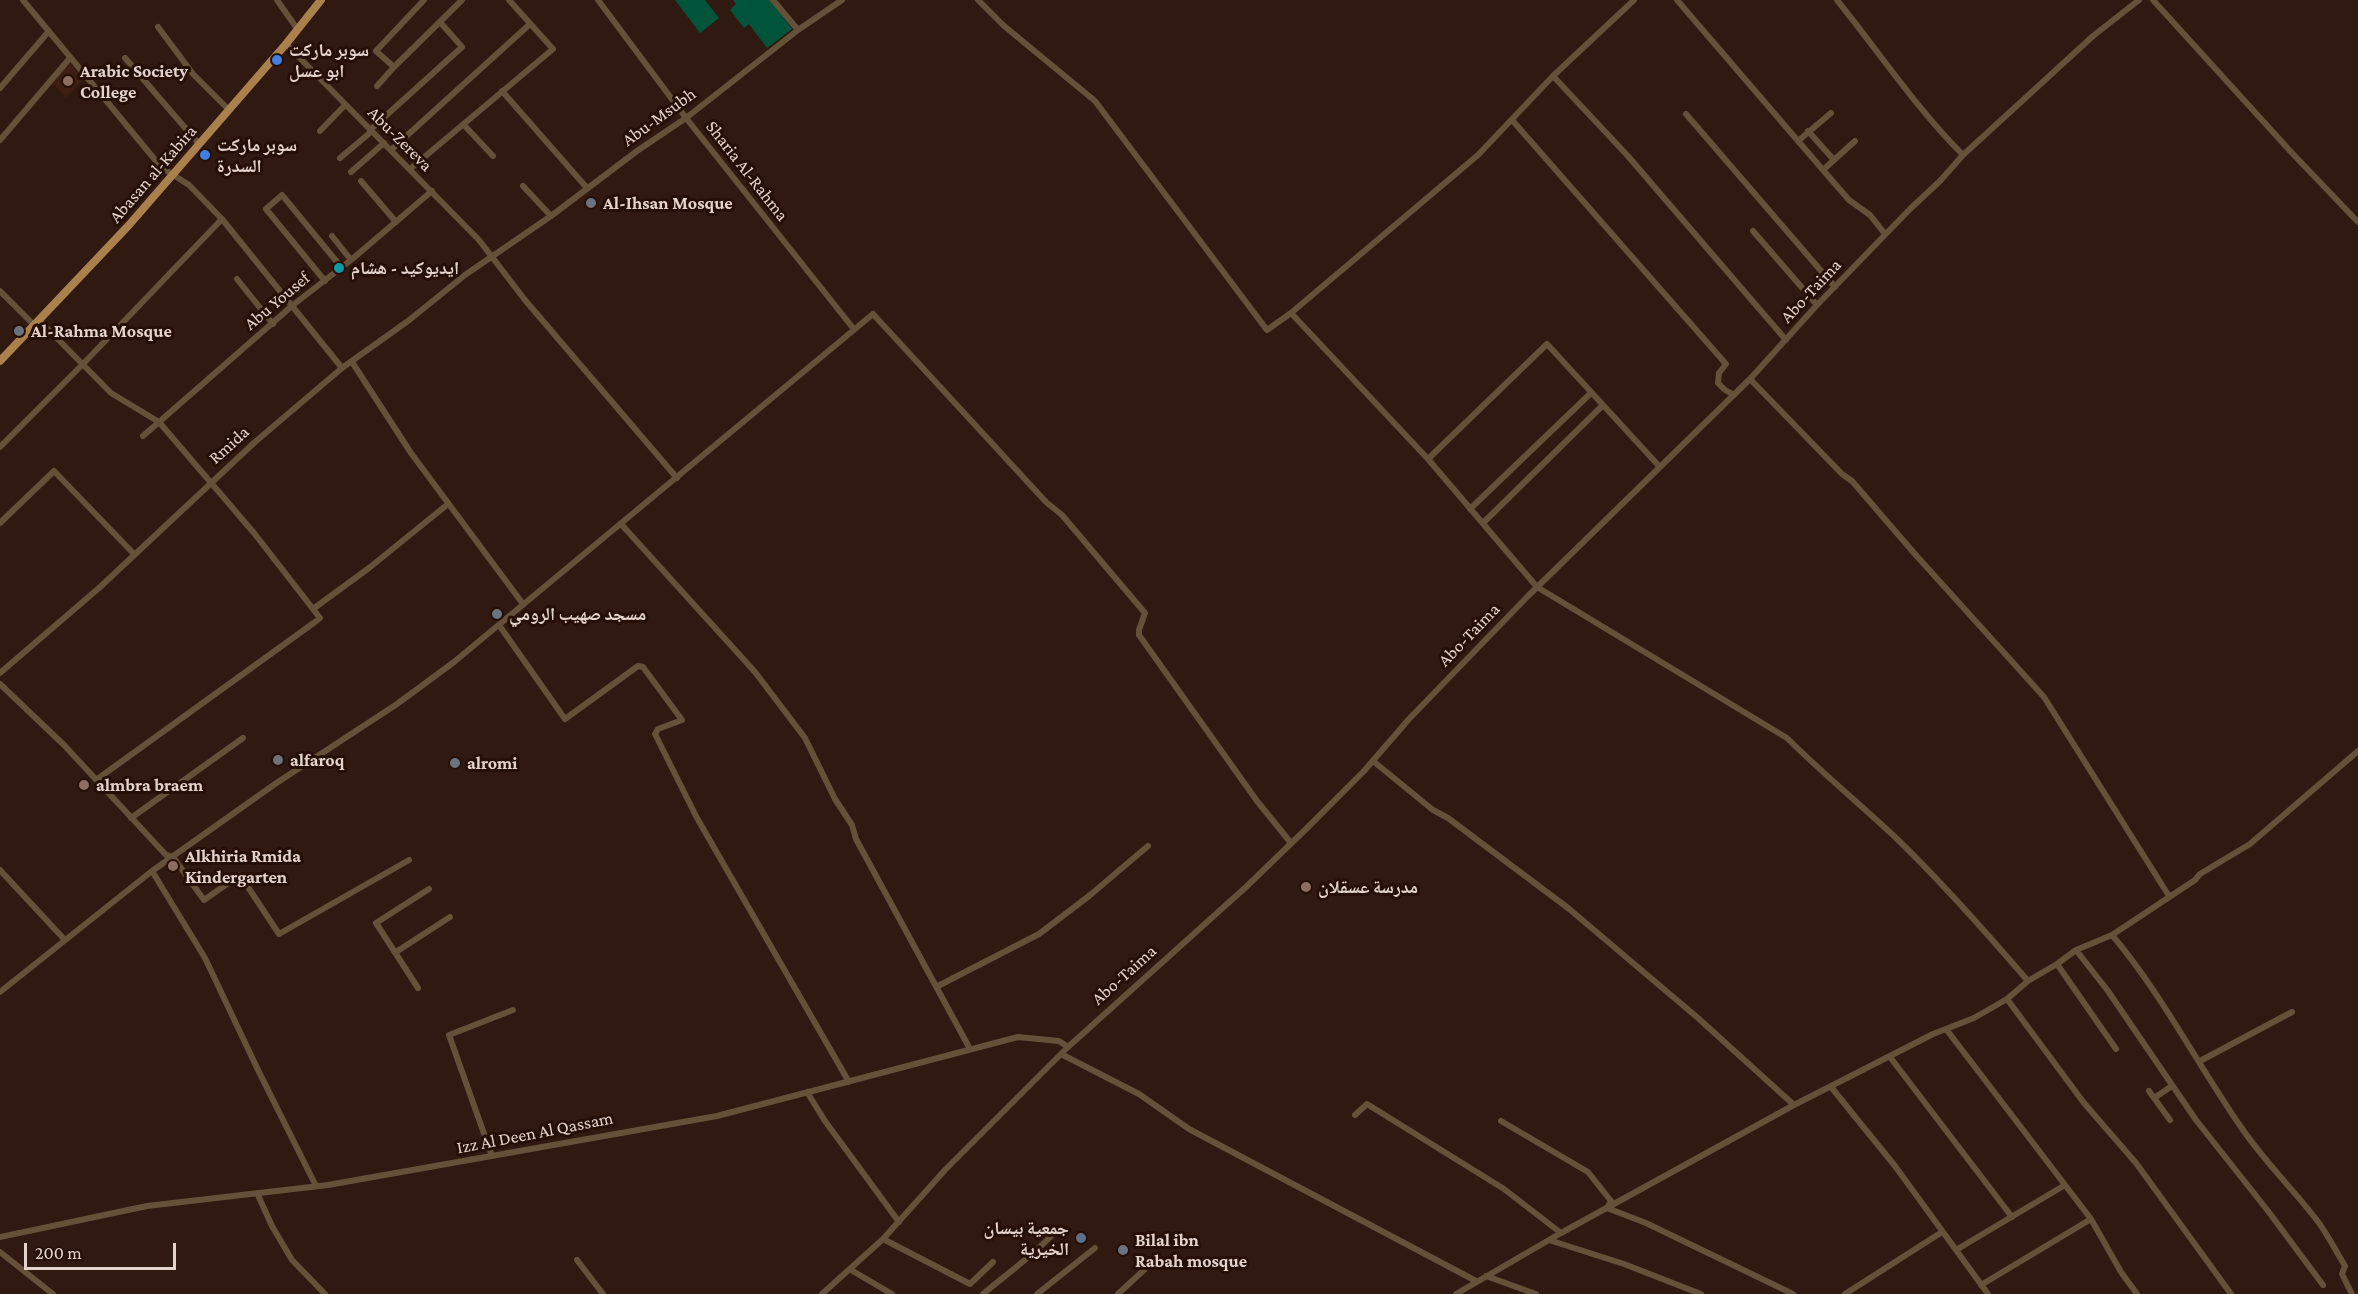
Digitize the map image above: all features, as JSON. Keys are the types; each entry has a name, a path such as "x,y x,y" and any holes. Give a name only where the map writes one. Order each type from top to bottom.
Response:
{"main road":[{"name":"Abasan al-Kabira","path":"0,361 173,174 298,30 321,0"}],"street":[{"path":"23,0 161,167 189,185 222,219 342,369"},
{"path":"277,0 298,30"},
{"path":"394,67 376,51 424,0"},
{"path":"377,86 462,0"},
{"name":"Sharia Al-Rahma","path":"598,0 686,118 854,328"},
{"path":"773,0 798,30"},
{"name":"Abu-Msubh","path":"492,256 686,118 798,30 842,0"},
{"path":"978,0 1003,25 1095,101 1267,330 1292,313 1377,238 1427,200 1478,155 1553,76 1634,0"},
{"path":"1677,0 1823,170 1858,209 1870,215 1885,234"},
{"path":"1837,0 1890,72 1942,134 1963,155"},
{"name":"Abo-Taima","path":"822,1294 883,1239 945,1170 1068,1047 1246,887 1291,843 1373,761 1537,587 1750,380 1817,305 1963,155 2093,36 2139,0"},
{"path":"2153,0 2358,222"},
{"path":"410,169 553,50 512,1"},
{"path":"340,158 462,47 440,22"},
{"path":"391,150 530,24"},
{"path":"158,27 193,74 229,110"},
{"path":"0,88 49,31"},
{"name":"Abu-Zereva","path":"286,44 432,191 492,256 525,300 677,478"},
{"path":"0,140 70,58"},
{"path":"125,58 199,144"},
{"path":"1553,76 1627,155 1786,340"},
{"path":"502,92 587,188"},
{"path":"320,131 345,105"},
{"path":"1798,141 1831,113"},
{"path":"1686,114 1835,287"},
{"path":"1512,120 1726,364 1719,373 1718,383 1734,395"},
{"path":"464,125 492,156"},
{"path":"1808,131 1834,160"},
{"path":"1823,170 1855,141"},
{"path":"351,172 384,143"},
{"path":"361,182 396,222"},
{"path":"523,186 551,216"},
{"name":"Abu Yousef","path":"143,436 293,305 342,268 432,191"},
{"path":"325,281 266,209 282,195 342,268"},
{"path":"0,447 222,219"},
{"path":"1753,231 1817,305"},
{"path":"332,236 351,260"},
{"name":"Rmida","path":"0,673 279,421 342,369 492,256"},
{"path":"237,279 273,324"},
{"path":"0,291 83,364 111,393 159,422 254,533 320,618 96,780"},
{"path":"1292,313 1428,459 1537,587 1787,738 1820,771 1895,837 1959,900 2028,981"},
{"path":"0,992 152,871 275,784 397,704 499,625 873,314 1046,502 1062,515 1127,590 1145,613 1139,635 1257,801 1291,843"},
{"path":"1428,459 1547,344 1659,466"},
{"path":"352,362 411,453 523,604"},
{"path":"1750,380 1842,474 1852,480 1921,561 2044,697 2169,896"},
{"path":"1470,509 1591,393"},
{"path":"1483,523 1603,405"},
{"path":"0,523 54,471 134,554"},
{"path":"313,609 369,568 448,504"},
{"path":"621,524 755,672 805,738 835,799 852,825 856,838 970,1049"},
{"path":"499,625 565,719 639,666 643,667 681,720 658,729 655,734 660,745 719,857 849,1082"},
{"path":"0,684 64,745 166,855 173,857 204,900 240,875 279,934 409,860"},
{"path":"131,818 243,738"},
{"path":"1456,1294 1561,1233 1794,1105 1946,1029 1974,1018 2007,999 2028,981 2076,950 2112,935 2195,880 2200,874 2250,844 2358,751"},
{"path":"1373,761 1433,810 1448,818 1568,908 1698,1018 1794,1105"},
{"path":"938,987 1039,934 1089,896 1148,846"},
{"path":"0,870 64,939"},
{"path":"152,871 215,976 258,1070 316,1186"},
{"path":"418,988 376,923 429,889"},
{"path":"396,952 450,917"},
{"path":"2112,935 2134,961 2251,1141 2317,1220 2345,1266 2342,1274 2352,1294"},
{"path":"2076,950 2108,991 2172,1086 2323,1285"},
{"path":"2057,964 2116,1049"},
{"path":"2007,999 2084,1103 2136,1163 2231,1294"},
{"path":"492,1156 449,1035 513,1010"},
{"path":"2200,1062 2292,1012"},
{"path":"1946,1029 2091,1220 2121,1272 2137,1294"},
{"name":"Izz Al Deen Al Qassam","path":"0,1237 147,1206 316,1186 425,1169 717,1116 1018,1037 1059,1041 1068,1047"},
{"path":"1061,1054 1139,1094 1189,1129 1476,1281"},
{"path":"1890,1057 2012,1217"},
{"path":"2154,1098 2172,1086"},
{"path":"1831,1087 1895,1166 1988,1294"},
{"path":"2149,1091 2170,1120"},
{"path":"807,1092 825,1121 899,1222"},
{"path":"1355,1115 1367,1104 1504,1189 1561,1233"},
{"path":"1501,1121 1588,1172 1611,1201 1607,1208"},
{"path":"1956,1250 2064,1185"},
{"path":"257,1193 272,1226 292,1260 325,1294"},
{"path":"1607,1208 1647,1223 1792,1294"},
{"path":"1981,1285 2091,1220"},
{"path":"983,1294 1036,1252 1056,1231"},
{"path":"1845,1294 1942,1232"},
{"path":"883,1239 970,1284 993,1262"},
{"path":"1549,1240 1624,1264 1701,1294"},
{"path":"1037,1294 1095,1248"},
{"path":"0,1252 53,1294"},
{"path":"577,1260 603,1294"},
{"path":"1118,1294 1144,1269"},
{"path":"851,1270 892,1294"},
{"path":"1486,1276 1536,1294"}],"shaded area":[{"name":"Arabic Society College","path":"69,63 84,78 66,98 52,83"}],"green space":[{"path":"675,0 705,0 719,18 700,33"},
{"path":"733,0 770,0 792,29 767,48 749,24 744,28 730,10 736,4"}],"place":[{"name":"سوبر ماركت ابو عسل","path":"277,60"},
{"name":"Arabic Society College","path":"68,81"},
{"name":"سوبر ماركت السدرة","path":"205,155"},
{"name":"Al-Ihsan Mosque","path":"591,203"},
{"name":"ايديوكيد - هشام","path":"339,268"},
{"name":"Al-Rahma Mosque","path":"19,331"},
{"name":"مسجد صهيب الرومي","path":"497,614"},
{"name":"alfaroq","path":"278,760"},
{"name":"alromi","path":"455,763"},
{"name":"almbra braem","path":"84,785"},
{"name":"Alkhiria Rmida Kindergarten","path":"173,866"},
{"name":"مدرسة عسقلان","path":"1306,887"},
{"name":"جمعية بيسان الخيرية","path":"1081,1238"},
{"name":"Bilal ibn Rabah mosque","path":"1123,1250"}]}
